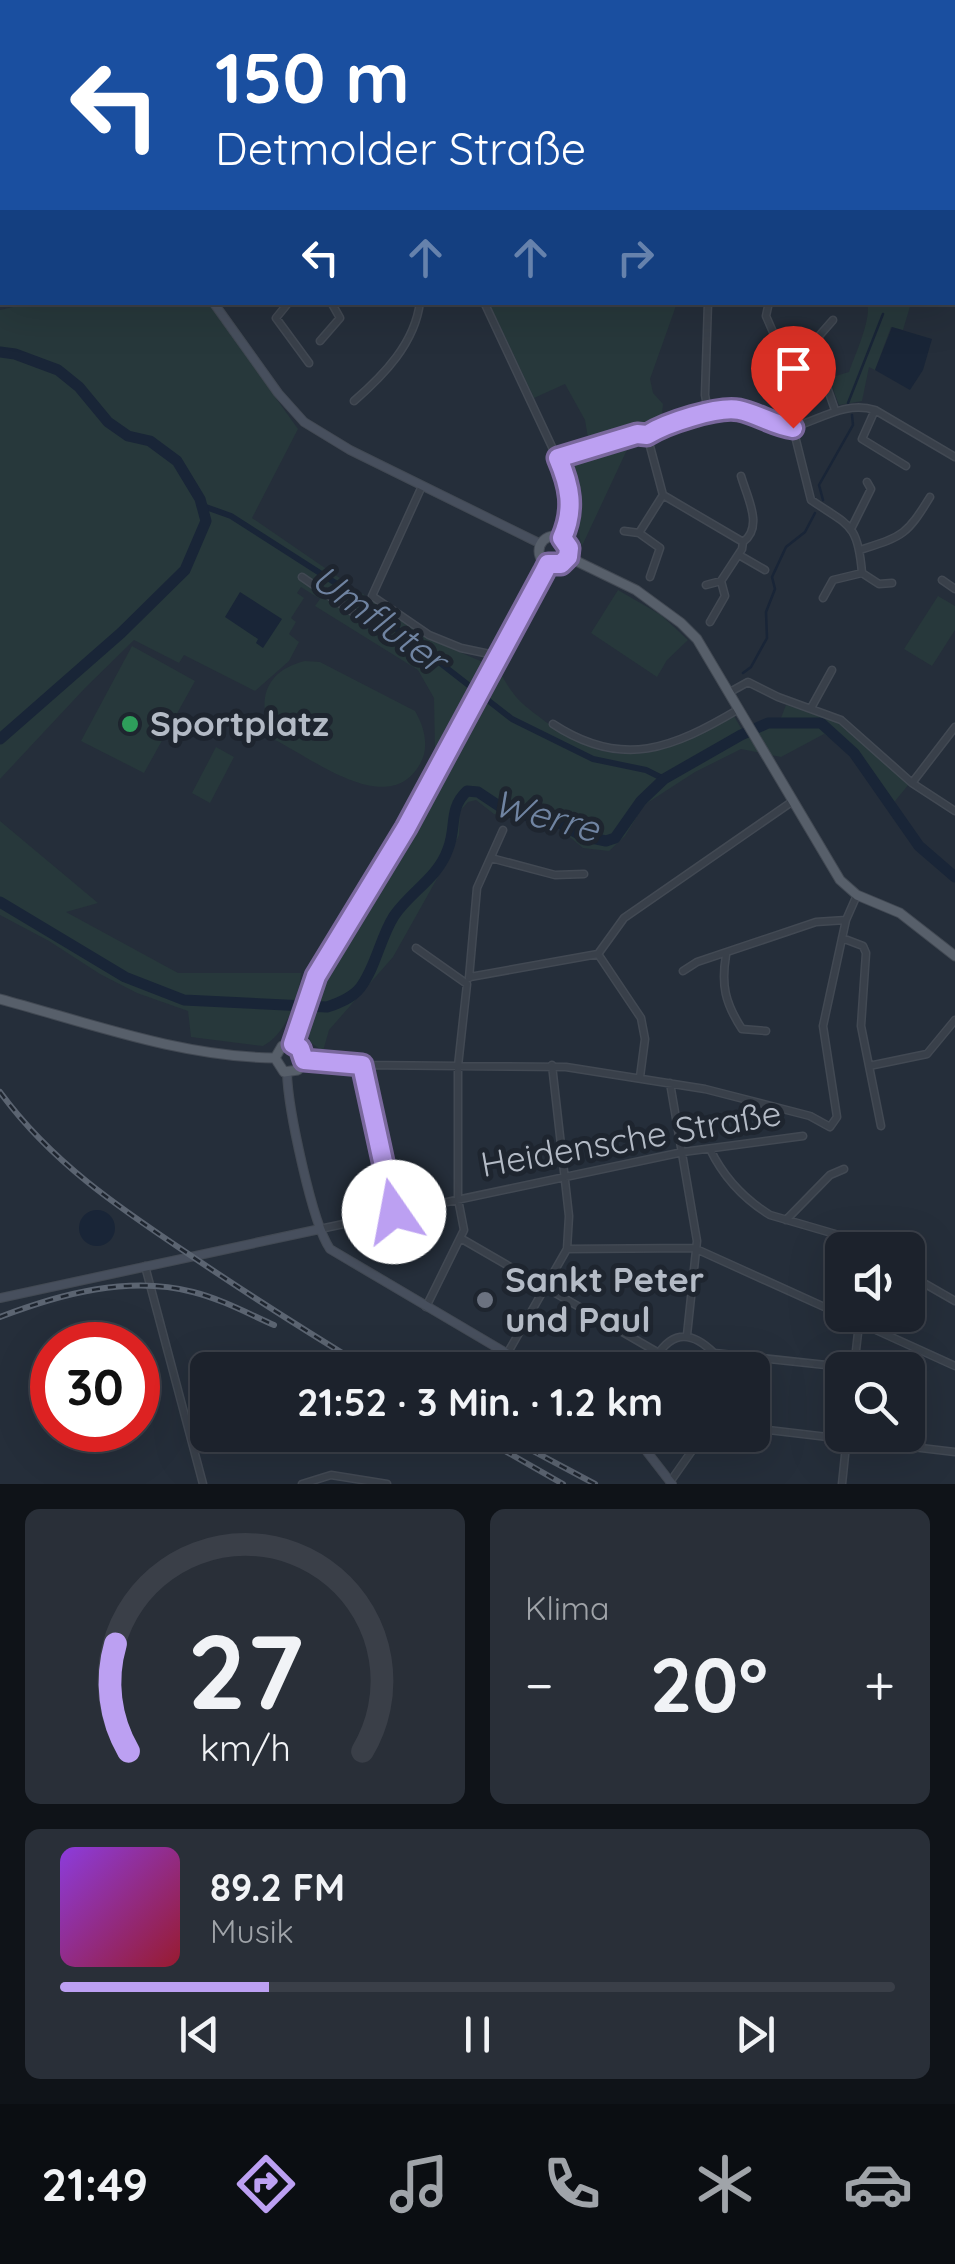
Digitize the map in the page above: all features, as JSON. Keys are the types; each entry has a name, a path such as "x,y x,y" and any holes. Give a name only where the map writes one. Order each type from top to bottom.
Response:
{"main road":[{"path":"214,305 304,422 330,439 541,544"},
{"path":"548,537 562,538 569,548 568,557 561,564 548,564 540,555 541,544 548,537"},
{"path":"568,557 636,590 697,639 840,880 857,895 900,913 955,956"},
{"path":"293,1044 309,994 406,828 548,564"},
{"path":"0,998 162,1042 238,1058 274,1058"},
{"path":"293,1044 300,1048 304,1060 298,1070 287,1073 278,1068 274,1058 282,1046 293,1044"},
{"path":"287,1073 306,1178 320,1229 335,1253 505,1352"},
{"name":"Heidensche Straße","path":"0,1298 320,1229"},
{"path":"647,1452 671,1483"}],"street":[{"path":"287,305 276,318 309,362"},
{"path":"320,341 340,318 333,305"},
{"path":"354,401 372,386 414,331 419,305"},
{"path":"485,305 568,481 571,499 562,538"},
{"path":"708,305 708,411"},
{"path":"768,305 766,316 776,340 787,345 812,344 832,320"},
{"path":"812,344 835,410"},
{"path":"806,365 819,362"},
{"path":"558,458 637,434 647,435 708,411 742,410 772,425 793,428 835,410 860,407 875,410 955,457"},
{"path":"875,410 862,439 906,466"},
{"path":"793,428 811,500 852,527 862,572 879,584 892,584"},
{"path":"647,435 663,496 743,542"},
{"path":"706,585 721,582 755,525 741,476"},
{"path":"852,527 871,490 867,482"},
{"path":"422,486 372,596 428,635 461,648 499,656"},
{"path":"638,533 663,496"},
{"path":"860,550 898,538 910,529 930,497"},
{"path":"624,531 638,533 660,548 650,577"},
{"path":"739,555 765,570"},
{"path":"824,598 833,580 862,572"},
{"path":"302,577 357,615"},
{"path":"942,580 955,589"},
{"path":"710,622 726,596 721,582"},
{"path":"811,708 832,670"},
{"path":"730,692 748,682 856,730 912,783 955,811"},
{"path":"553,724 608,750 632,750 691,737 740,708"},
{"path":"912,783 955,727"},
{"path":"416,948 468,980 598,954 624,918 794,801"},
{"path":"426,1307 464,1230 458,1199 458,1066 477,888 503,830"},
{"path":"491,858 555,875 584,874"},
{"path":"304,1060 362,1065 552,1065 670,1083 810,1116 830,1127 836,1117 824,1026 846,920 857,895"},
{"path":"683,970 816,922 846,920"},
{"path":"842,938 862,946 866,953 860,1003 881,1126"},
{"path":"598,954 640,1018 645,1039 640,1077"},
{"path":"726,955 722,981 732,1014 742,1029 766,1031"},
{"path":"868,1066 927,1054 955,1020"},
{"path":"362,1065 394,1212"},
{"path":"509,1352 566,1249 569,1216 552,1065"},
{"path":"670,1083 697,1241 687,1336"},
{"name":"Heidensche Straße","path":"320,1229 683,1152 804,1136"},
{"path":"710,1149 738,1190 758,1207 828,1232"},
{"path":"786,1220 830,1175 844,1169"},
{"path":"462,1238 658,1352 687,1336 700,1339 713,1352"},
{"path":"566,1249 694,1248 825,1307"},
{"path":"145,1266 204,1484"},
{"path":"925,1284 955,1301"},
{"path":"888,1332 954,1364"},
{"path":"770,1359 825,1366"},
{"path":"770,1430 825,1435"},
{"path":"925,1448 954,1452"},
{"path":"671,1483 692,1452"},
{"path":"842,1484 845,1452"},
{"path":"302,1484 331,1475 386,1484"}],"shaded area":[{"path":"209,305 298,429 252,518 427,638 485,663 440,754 435,751 434,698 418,670 315,606 320,599 301,587 297,593 304,598 291,618 296,622 289,634 299,642 289,661 255,691 184,655 179,663 134,640 0,779 0,310"},
{"path":"490,305 676,305 650,379 653,393 663,404 661,424 589,444 585,420 565,384 534,398"},
{"path":"867,305 910,305 903,330 891,327 875,370 869,367 862,401 839,405 829,378 849,372"},
{"path":"632,439 582,546 580,488 567,457"},
{"path":"618,590 661,615 688,640 667,660 657,677 591,633"},
{"path":"938,596 955,606 955,630 932,666 904,649"},
{"name":"Sportplatz","path":"132,646 195,681 144,773 81,741"},
{"path":"305,661 320,662 415,711 423,730 425,751 407,780 390,786 371,786 351,780 275,740 265,714 267,691 280,672"},
{"path":"500,672 531,711 595,749 640,754 662,749 734,716 745,735 768,723 779,723 786,705 833,719 909,784 891,806 854,754 824,734 781,757 741,749 695,772 644,805 625,836 609,851 583,848 554,824 494,814 476,800 468,802 460,811 459,835 448,859 393,957 329,1030 323,1051 311,1043 307,1030 318,991 416,832"},
{"path":"216,747 234,757 210,803 192,793"},
{"path":"0,821 98,903 66,912 178,973 301,973 285,1024 263,1046 191,1037 188,1011 137,993 0,915"}],"water":[{"path":"892,327 932,339 923,370 910,390 875,370"},
{"path":"240,592 282,619 263,648 256,643 258,639 225,617"},
{"path":"97,1210 110,1215 115,1228 110,1241 97,1246 84,1241 79,1228 84,1215"}],"waterway":[{"path":"848,403 883,314"},
{"name":"Werre","path":"0,352 58,370 79,387 108,422 128,436 150,441 177,461 200,499 206,521 185,570 121,633 0,739"},
{"path":"823,500 819,485 853,425 852,415"},
{"name":"Umfluter","path":"203,506 231,516 348,591 512,719 593,759 646,770 664,779"},
{"path":"743,673 751,667 767,638 766,612 775,589 772,577 786,547 805,532 815,513"},
{"name":"Werre","path":"0,902 125,977 184,1000 327,1007 360,988 394,916 443,859 451,841 457,805 467,791 478,792 508,812 556,821 582,836 606,841 615,838 641,801 664,779 768,723 821,723 854,753 919,846 955,877"}],"railway":[{"path":"0,1092 41,1140 112,1201 234,1285 341,1352"},
{"path":"0,1317 71,1294 144,1286 203,1295 274,1325"},
{"path":"507,1452 563,1484"},
{"path":"535,1452 595,1484"}],"place":[{"name":"Sportplatz","path":"130,724"},
{"name":"Sankt Peter und Paul","path":"485,1300"}],"route":[{"path":"394,1212 362,1065 304,1060 300,1048 293,1044 316,976 406,828 548,564 561,564 568,557 569,548 562,538 571,499 558,458 637,434 647,435 708,411 742,410 772,425 793,428"}]}
